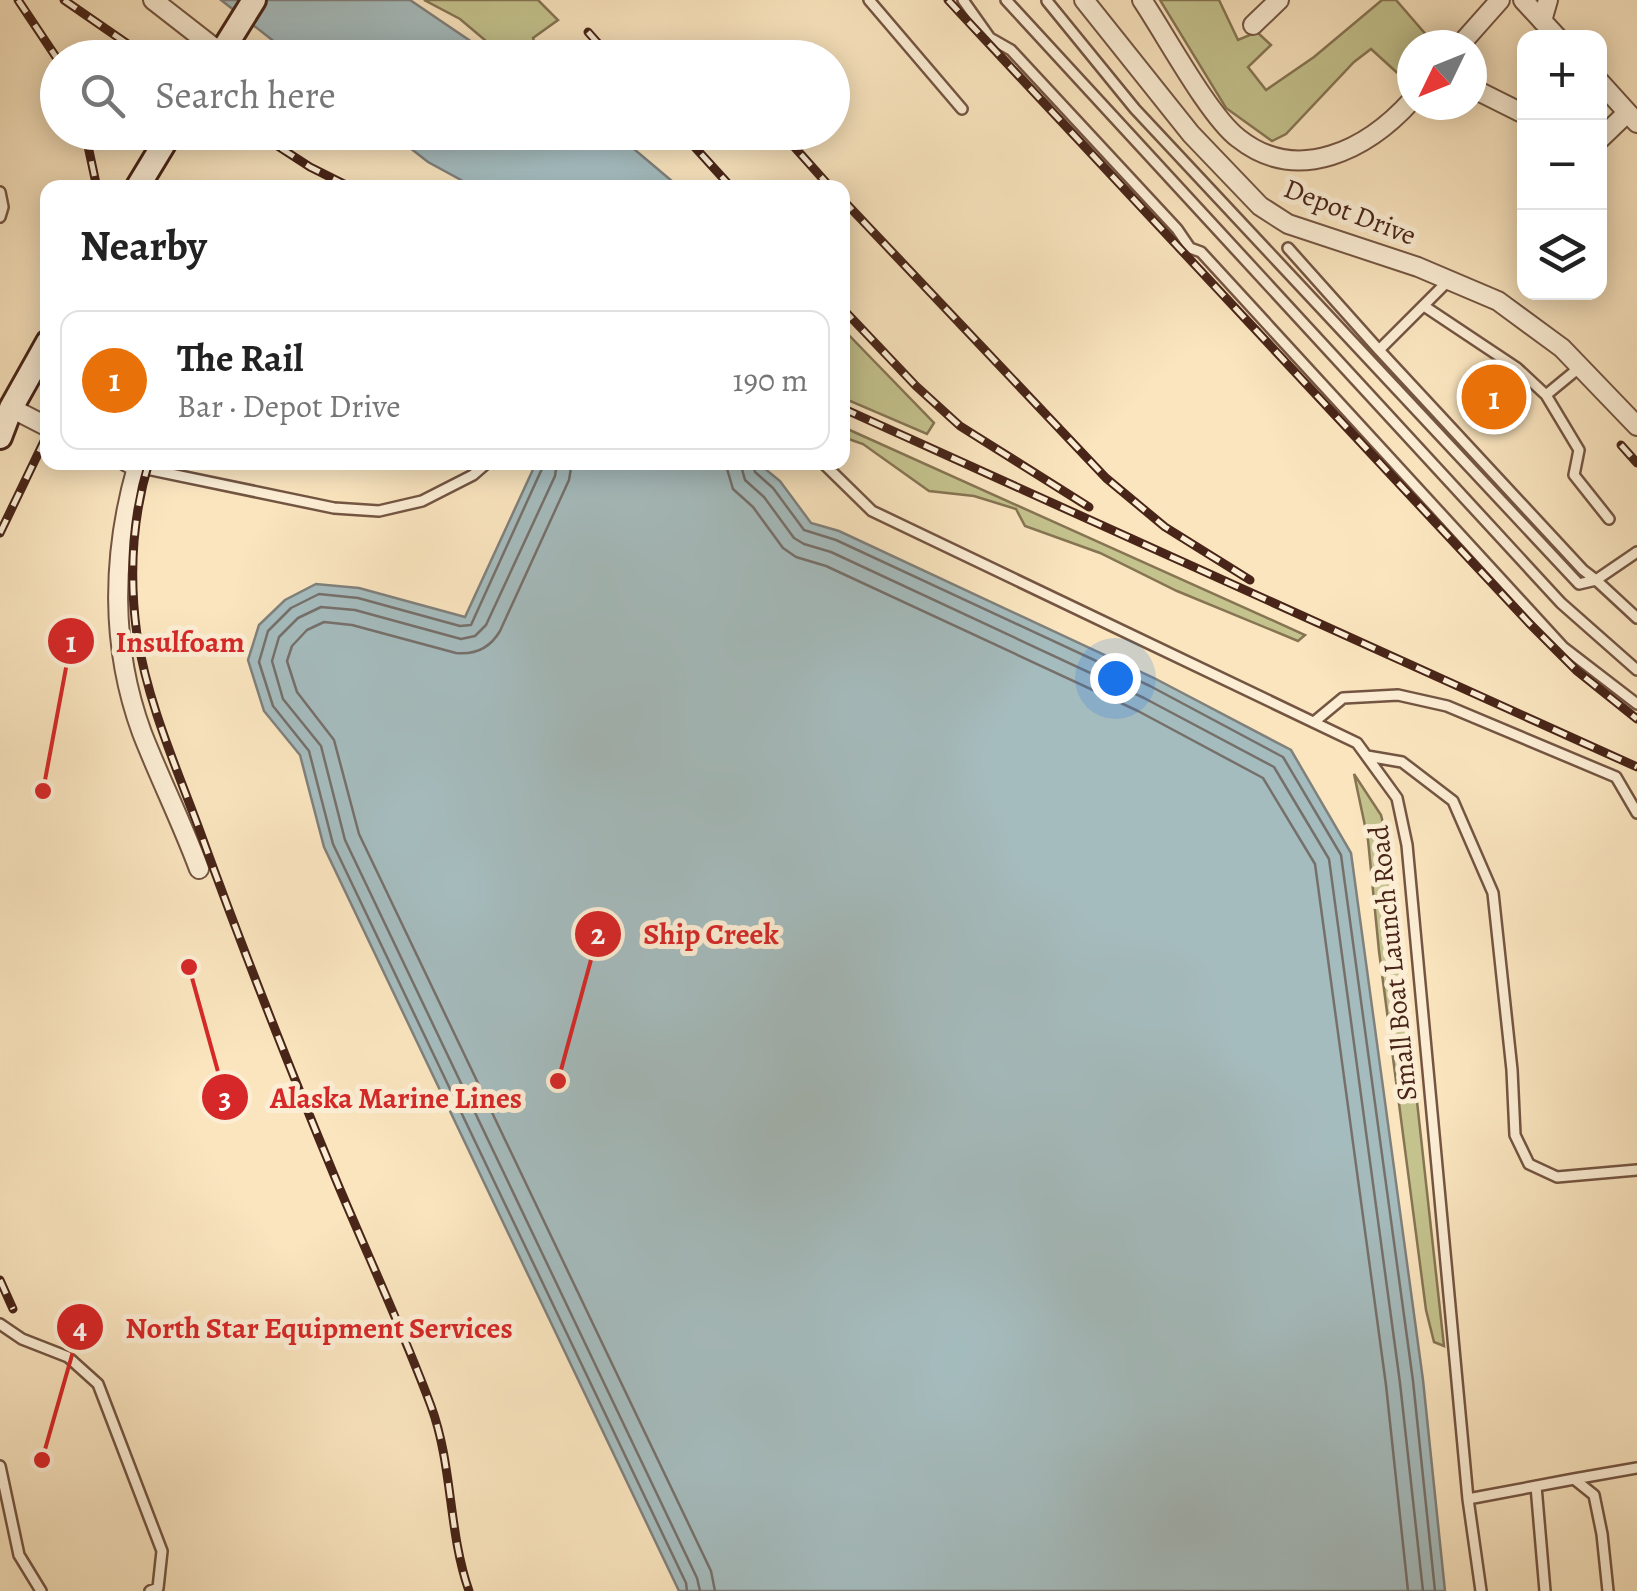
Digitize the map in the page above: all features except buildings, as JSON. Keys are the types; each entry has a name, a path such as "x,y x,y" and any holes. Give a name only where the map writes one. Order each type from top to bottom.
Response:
{"street":[{"path":"153,0 201,40"},
{"path":"229,40 254,0"},
{"name":"Depot Drive","path":"1084,0 1191,134 1260,206 1288,224 1498,301 1562,348 1637,426"},
{"path":"1142,0 1236,138 1280,159 1310,161 1338,155 1370,139 1397,114"},
{"path":"1253,24 1280,0"},
{"path":"1473,30 1500,0"},
{"path":"1523,0 1551,30"},
{"path":"1542,20 1548,0"},
{"path":"1607,90 1632,118 1607,134"},
{"path":"1487,96 1517,110"},
{"path":"142,180 160,150"},
{"path":"0,437 6,407 40,354"},
{"path":"6,407 40,423"},
{"path":"131,470 118,544 118,630 124,670 140,728 199,869"}],"lane":[{"path":"869,0 962,108"},
{"path":"963,0 990,38 1011,50 1177,229 1190,248 1201,252 1564,647 1637,704"},
{"path":"1006,0 1561,603 1637,670"},
{"path":"1047,2 1135,110 1579,584 1596,580 1637,552"},
{"path":"0,192 0,217"},
{"path":"1288,248 1583,570 1637,618"},
{"path":"1380,350 1449,280"},
{"path":"1424,306 1517,368 1546,395 1580,450 1574,475 1609,518"},
{"path":"1546,395 1580,367"},
{"path":"155,470 334,508 379,511 422,501 479,470"},
{"name":"Small Boat Launch Road","path":"830,470 872,510 1358,742 1397,798 1407,845 1468,1498 1481,1591"},
{"path":"1314,722 1343,698 1398,694 1447,706 1616,777 1637,814"},
{"path":"1367,756 1402,762 1454,800 1493,892 1515,1135 1529,1164 1557,1177 1637,1170"},
{"path":"0,1324 22,1340 68,1357 98,1384 162,1551 156,1590"},
{"path":"0,1466 19,1555 41,1591"},
{"path":"1468,1498 1637,1468"},
{"path":"1574,1479 1594,1495 1608,1591"},
{"path":"1536,1486 1545,1591"}],"shaded area":[{"path":"424,0 538,0 558,20 534,40 485,40 460,19"},
{"path":"1160,0 1219,0 1238,40 1257,32 1271,45 1248,67 1266,90 1314,57 1382,0 1396,0 1422,30 1397,30 1397,73 1371,49 1286,134 1272,141 1226,108"},
{"path":"850,336 934,423 927,434 850,401"},
{"path":"850,430 1305,635 1298,641 1177,591 1100,553 1025,526 1016,509 974,496 929,491 863,444 850,439"},
{"path":"1354,774 1381,815 1389,848 1444,1346 1434,1342 1426,1310 1368,840"}],"water":[{"path":"221,0 410,0 469,40 272,40"},
{"path":"413,150 635,150 671,180 461,180"},
{"path":"533,470 767,470 780,481 811,523 839,531 1154,678 1291,750 1351,853 1423,1380 1445,1591 679,1591 324,847 300,755 264,711 248,660 259,625 285,600 316,584 359,588 465,617"}],"railway":[{"path":"18,0 45,40"},
{"path":"64,0 122,40"},
{"path":"948,0 1529,623 1577,671 1637,719"},
{"path":"588,32 595,40"},
{"path":"89,150 95,180"},
{"path":"284,150 336,180"},
{"path":"697,150 725,180"},
{"path":"797,150 824,180"},
{"path":"850,207 1106,478 1165,527 1250,580"},
{"path":"850,316 960,426 1089,507"},
{"path":"850,412 1637,767"},
{"path":"1621,445 1637,463"},
{"path":"0,533 40,450"},
{"path":"147,470 136,526 133,591 148,687 266,1007 431,1406 469,1591"},
{"path":"0,1280 13,1309"}],"place":[{"name":"The Rail","path":"1494,397"},
{"name":"Insulfoam","path":"43,791"},
{"name":"Alaska Marine Lines","path":"189,967"},
{"name":"Ship Creek","path":"558,1081"},
{"name":"North Star Equipment Services","path":"42,1460"}]}
